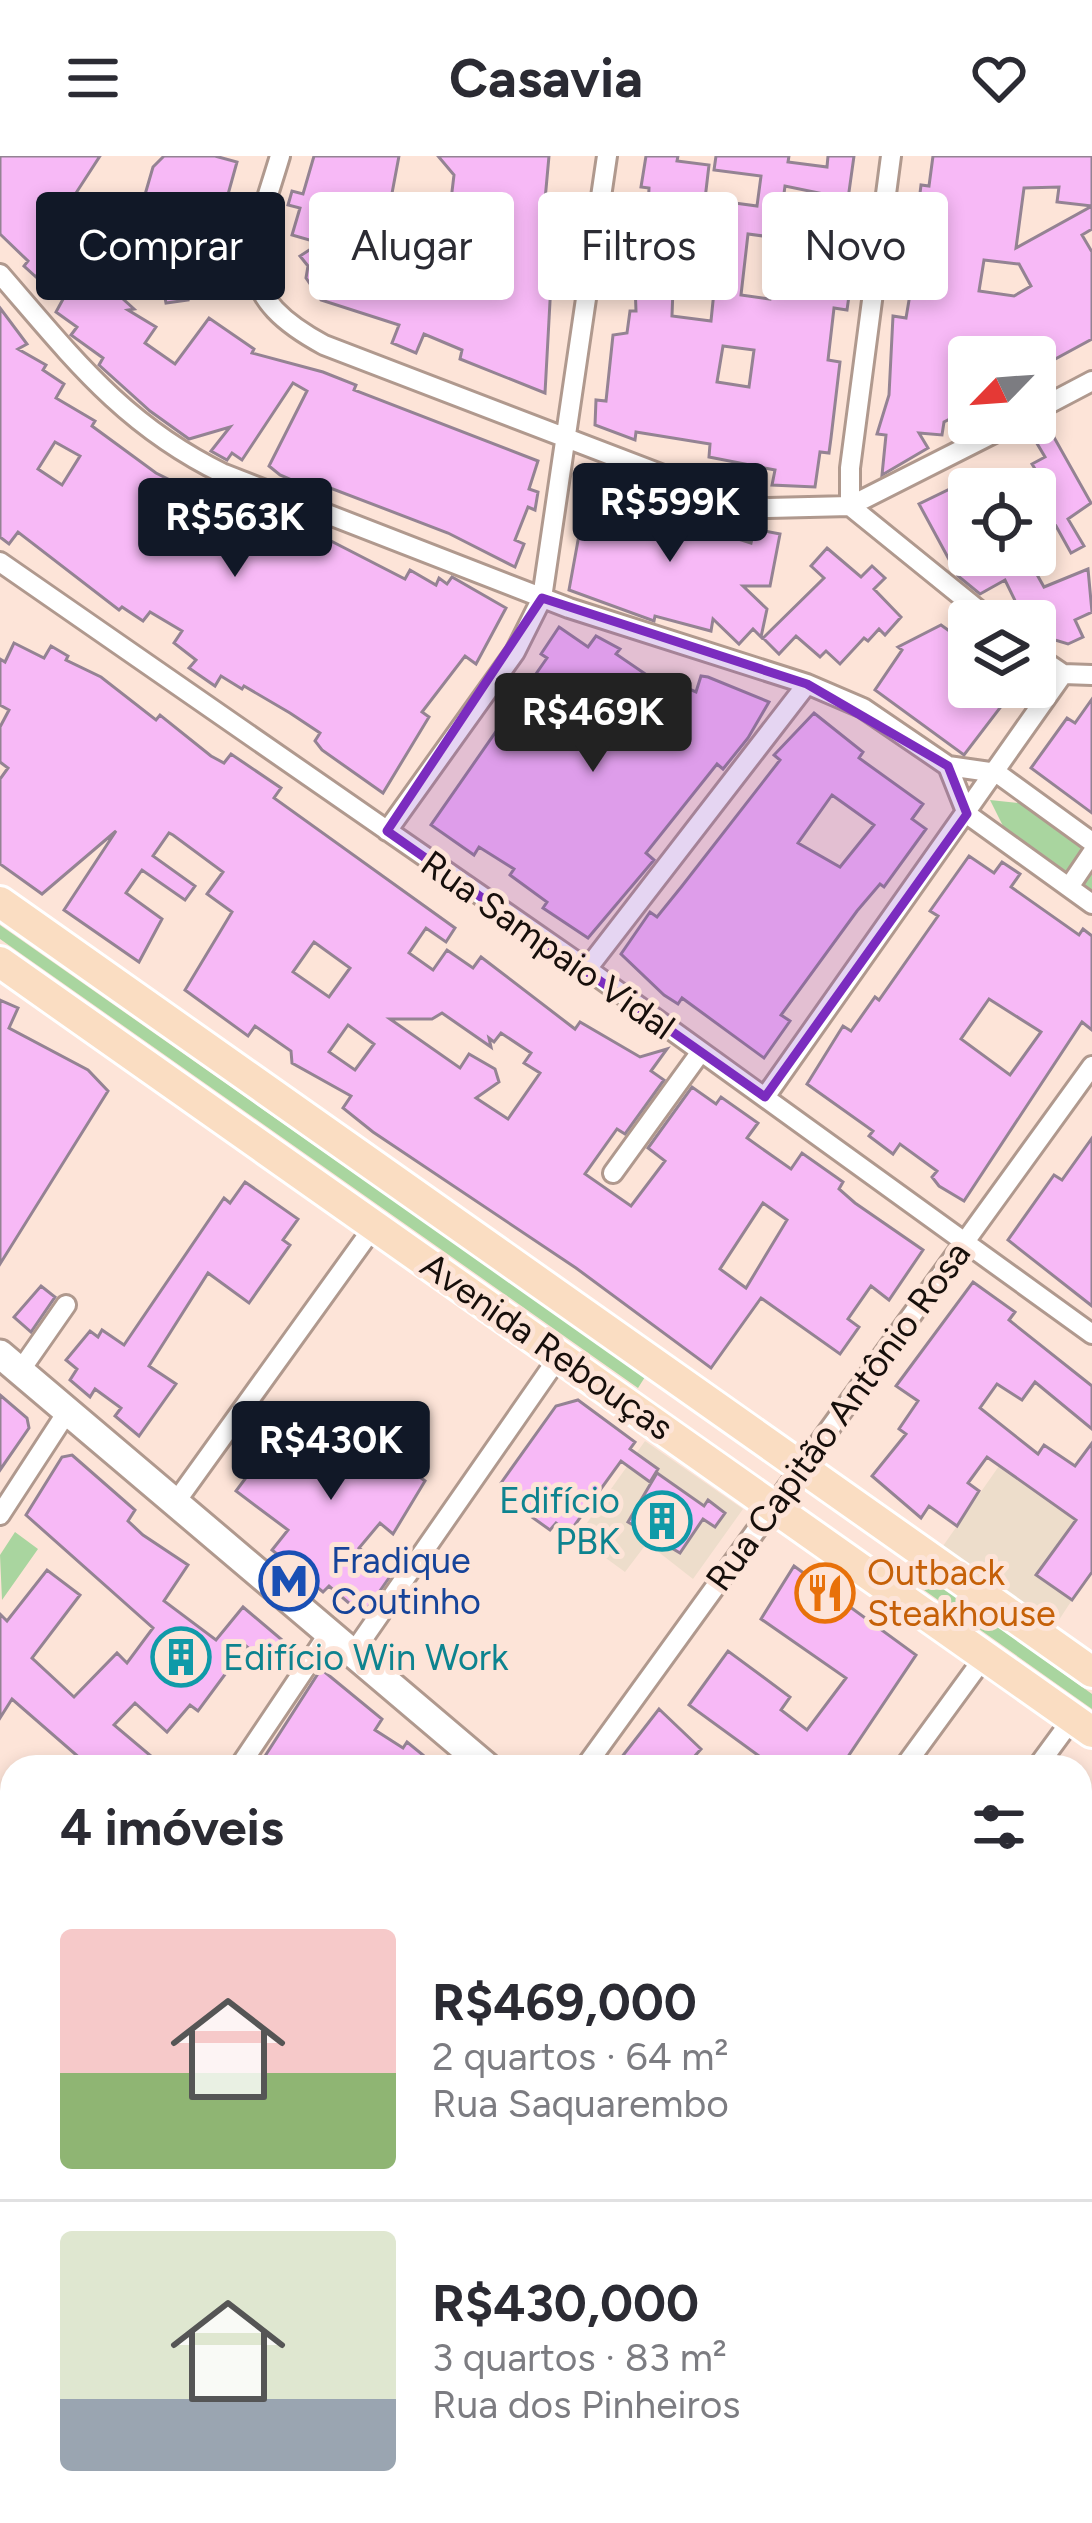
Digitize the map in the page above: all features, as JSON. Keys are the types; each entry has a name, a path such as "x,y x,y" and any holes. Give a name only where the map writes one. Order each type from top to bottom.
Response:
{"main road":[{"name":"Avenida Rebouças","path":"0,902 1092,1672"},
{"name":"Avenida Rebouças","path":"0,962 1082,1725"},
{"path":"10,1362 474,1755"}],"street":[{"path":"280,156 251,259 253,280 281,319 324,345 566,440 736,502 768,508 850,506 973,444"},
{"path":"387,831 515,652 542,598 607,156"},
{"path":"850,506 850,468 891,156"},
{"path":"0,274 106,393 171,448 224,474 542,598 807,684 863,709 948,766 997,773 1092,842"},
{"path":"1056,401 1092,381"},
{"path":"850,506 966,600"},
{"name":"Rua Sampaio Vidal","path":"0,562 586,969 1092,1334"},
{"path":"1056,669 1092,675"},
{"path":"765,1097 1063,674"},
{"path":"586,969 807,684"},
{"path":"948,766 968,814 1092,904"},
{"path":"1069,887 1092,853"},
{"path":"613,1173 700,1053"},
{"name":"Rua Capitão Antônio Rosa","path":"594,1755 1092,1066"},
{"path":"176,1503 375,1225"},
{"path":"10,1362 66,1304"},
{"path":"353,1653 560,1355"},
{"path":"0,1515 67,1412"},
{"path":"247,1755 329,1633"},
{"path":"913,1755 985,1656"},
{"path":"1050,1755 1082,1725"}],"highlighted area":[{"path":"542,598 807,684 948,766 967,814 765,1097 387,831"}],"shaded area":[{"path":"645,1441 743,1509 693,1579 647,1543 625,1572 577,1537"},
{"path":"999,1466 1053,1503 1080,1513 1037,1575 1072,1600 1055,1626 943,1546"}],"green space":[{"path":"990,800 1027,804 1092,851 1092,894 1010,840"},
{"path":"0,925 645,1377 638,1388 0,939"},
{"path":"15,1532 38,1549 2,1600 0,1555"},
{"path":"914,1567 1092,1694 1092,1709 907,1578"}],"building":[{"path":"0,156 100,156 77,192 36,192 36,277 24,266 28,261 0,234"},
{"path":"164,156 215,156 237,162 229,192 146,192 153,167"},
{"path":"314,156 399,156 392,192 309,192 309,240 292,235 300,208 288,205 292,191 303,194"},
{"path":"438,156 549,156 546,192 538,192 538,300 550,300 545,393 460,359 462,350 424,334 416,353 392,343 399,325 321,300 514,300 514,192 452,192 454,175"},
{"path":"646,156 678,156 677,161 709,165 706,192 649,192 641,187"},
{"path":"716,156 789,156 788,162 827,167 828,156 854,156 849,192 785,186 784,192 762,192 762,236 748,234 741,295 762,300 848,300 847,310 834,308 828,360 840,362 829,453 820,452 815,487 772,485 775,470 709,457 710,444 636,432 635,440 595,425 596,400 606,401 613,335 627,333 636,300 673,300 672,316 711,321 713,300 738,300 738,203 757,206 761,176 714,170","holes":["723,346 754,350 749,387 717,382"]},
{"path":"933,156 1092,156 1092,206 1092,229 1082,235 1092,252 1092,339 1056,359 1056,336 948,336 948,420 942,435 919,433 928,448 882,475 886,435 877,434 889,395 893,316 906,318 909,300 948,300 948,192 920,192 921,185 929,186","holes":["1059,187 1057,202 1092,206 1016,248 1024,188","984,260 1019,264 1031,286 1014,296 979,291"]},
{"path":"309,250 309,282 308,266 300,256"},
{"path":"63,300 124,300 134,309 128,310 156,327 145,343 175,364 209,318 254,349 252,353 323,372 356,385 354,390 538,461 529,489 538,492 535,510 528,507 515,540 524,544 515,567 448,533 312,481 310,488 269,466 307,391 293,383 242,460 232,453 227,460 211,451 230,427 189,439 99,365 103,358 71,335 77,327 56,312"},
{"path":"0,308 27,344 18,349 46,365 43,370 64,384 56,398 95,421 92,426 156,473 216,503 219,499 232,506 237,499 278,522 292,521 405,579 410,570 436,585 439,578 447,584 452,577 506,608 476,664 465,656 422,712 429,717 383,793 322,750 315,741 320,733 290,713 244,686 221,676 215,686 189,668 196,660 174,643 182,631 150,612 143,621 122,607 119,610 18,532 9,544 0,537","holes":["55,442 80,456 62,485 38,469"]},
{"path":"1056,441 1091,503 1068,519 1084,546 1071,553 1056,526 1056,468 1032,464 1045,457 1037,444"},
{"path":"589,480 678,512 678,520 751,543 754,529 780,534 770,586 743,586 767,609 761,637 753,629 739,644 713,619 711,631 655,616 654,621 569,590"},
{"path":"948,490 948,558 919,504"},
{"path":"827,548 861,577 872,566 885,578 874,589 901,617 885,635 879,629 868,641 864,638 840,664 826,651 820,657 796,636 779,654 763,638 824,578 811,566"},
{"path":"1088,569 1092,612 1075,620 1083,637 1068,644 1056,640 1056,600 1015,600 1005,580 980,594 958,576 1038,576 1044,587"},
{"path":"941,625 948,630 948,708 1000,708 964,755 875,690 902,650 898,647"},
{"path":"559,627 588,647 596,636 620,649 616,654 657,682 661,677 696,692 701,676 708,677 769,702 723,769 717,764 646,853 654,860 588,938 543,908 547,902 510,875 514,869 479,847 474,855 431,825 547,658 541,654"},
{"path":"14,643 44,658 51,646 156,720 160,715 211,756 224,763 231,754 281,788 274,798 455,928 446,942 426,928 409,953 433,970 447,950 473,968 481,957 575,1029 580,1022 640,1057 667,1049 651,1071 664,1080 625,1134 617,1129 585,1174 631,1206 665,1161 648,1148 692,1087 716,1104 721,1097 758,1123 747,1138 791,1169 802,1153 843,1182 839,1189 855,1203 923,1250 889,1300 871,1286 848,1319 859,1327 840,1354 761,1298 711,1368 576,1268 373,1132 343,1108 351,1096 292,1063 291,1051 255,1026 248,1036 185,990 232,912 207,894 223,872 173,835 169,833 153,856 195,886 185,900 142,870 126,893 162,919 139,962 64,910 116,831 42,894 0,864 0,779 8,768 0,762 0,727 9,710 0,705 0,659 5,662","holes":["314,942 350,968 329,997 293,972","442,1013 491,1047 489,1038 494,1042 501,1033 531,1053 524,1063 540,1073 508,1119 476,1098 499,1082 495,1069 469,1054 460,1068 390,1019 432,1019","348,1025 374,1044 355,1070 329,1052","763,1203 787,1220 746,1288 720,1269"]},
{"path":"1092,699 1092,813 1031,768 1067,718 1075,723"},
{"path":"814,713 863,752 859,758 923,804 912,819 926,829 884,887 880,884 857,911 781,1015 790,1021 764,1058 682,998 678,1004 664,995 621,954 650,912 657,917 780,760 774,755","holes":["832,795 874,825 840,867 798,843"]},
{"path":"969,856 994,873 1002,862 1020,874 1011,887 1079,935 1083,929 1092,936 1092,1030 1082,1022 964,1201 939,1186 932,1177 937,1171 900,1144 893,1154 869,1136 873,1131 807,1084 843,1026 851,1031 875,997 879,1000 938,916 930,911","holes":["989,999 1041,1032 1010,1075 961,1039"]},
{"path":"0,1000 18,1008 9,1028 88,1070 108,1091 0,1264"},
{"path":"1092,1138 1092,1306 1008,1240 1054,1175 1062,1180"},
{"path":"245,1182 298,1219 283,1240 290,1245 249,1303 208,1273 149,1366 176,1384 139,1436 115,1416 121,1408 95,1389 90,1397 70,1380 77,1369 66,1360 90,1331 98,1337 102,1330 124,1345 224,1198 230,1203"},
{"path":"973,1282 1015,1312 1009,1320 1092,1386 1092,1429 1035,1382 1022,1400 997,1384 980,1408 1038,1454 1044,1445 1075,1466 1092,1443 1092,1572 1072,1600 1036,1575 1076,1520 987,1457 968,1483 979,1491 957,1526 929,1506 921,1518 872,1476 906,1434 899,1429 918,1401 896,1386"},
{"path":"41,1286 55,1297 31,1332 14,1317"},
{"path":"0,1395 27,1418 29,1428 0,1470"},
{"path":"578,1400 635,1442 630,1449 658,1469 650,1482 621,1461 569,1533 556,1523 550,1530 504,1497 510,1489 501,1483 556,1406"},
{"path":"302,1403 359,1446 366,1436 425,1481 393,1534 380,1523 359,1548 391,1575 363,1615 329,1586 323,1592 272,1550 288,1530 236,1491"},
{"path":"72,1455 135,1510 128,1521 188,1565 164,1601 216,1640 243,1607 295,1651 277,1672 246,1646 198,1711 190,1705 167,1732 135,1703 114,1725 150,1755 76,1755 12,1699 0,1718 0,1614 7,1621 47,1570 80,1595 32,1658 74,1697 117,1653 127,1663 153,1628 26,1515 62,1457"},
{"path":"657,1473 704,1506 708,1500 725,1513 715,1527 703,1519 680,1553 628,1522"},
{"path":"794,1566 916,1655 849,1755 758,1755 689,1705 728,1651 790,1697 781,1710 807,1730 846,1678 761,1619"},
{"path":"321,1669 382,1719 375,1730 403,1748 407,1742 423,1755 266,1755"},
{"path":"659,1709 701,1749 696,1755 623,1755"}],"place":[{"name":"Edifício PBK","path":"662,1521"},
{"name":"Fradique Coutinho","path":"289,1581"},
{"name":"Outback Steakhouse","path":"825,1593"},
{"name":"Edifício Win Work","path":"181,1657"}]}
